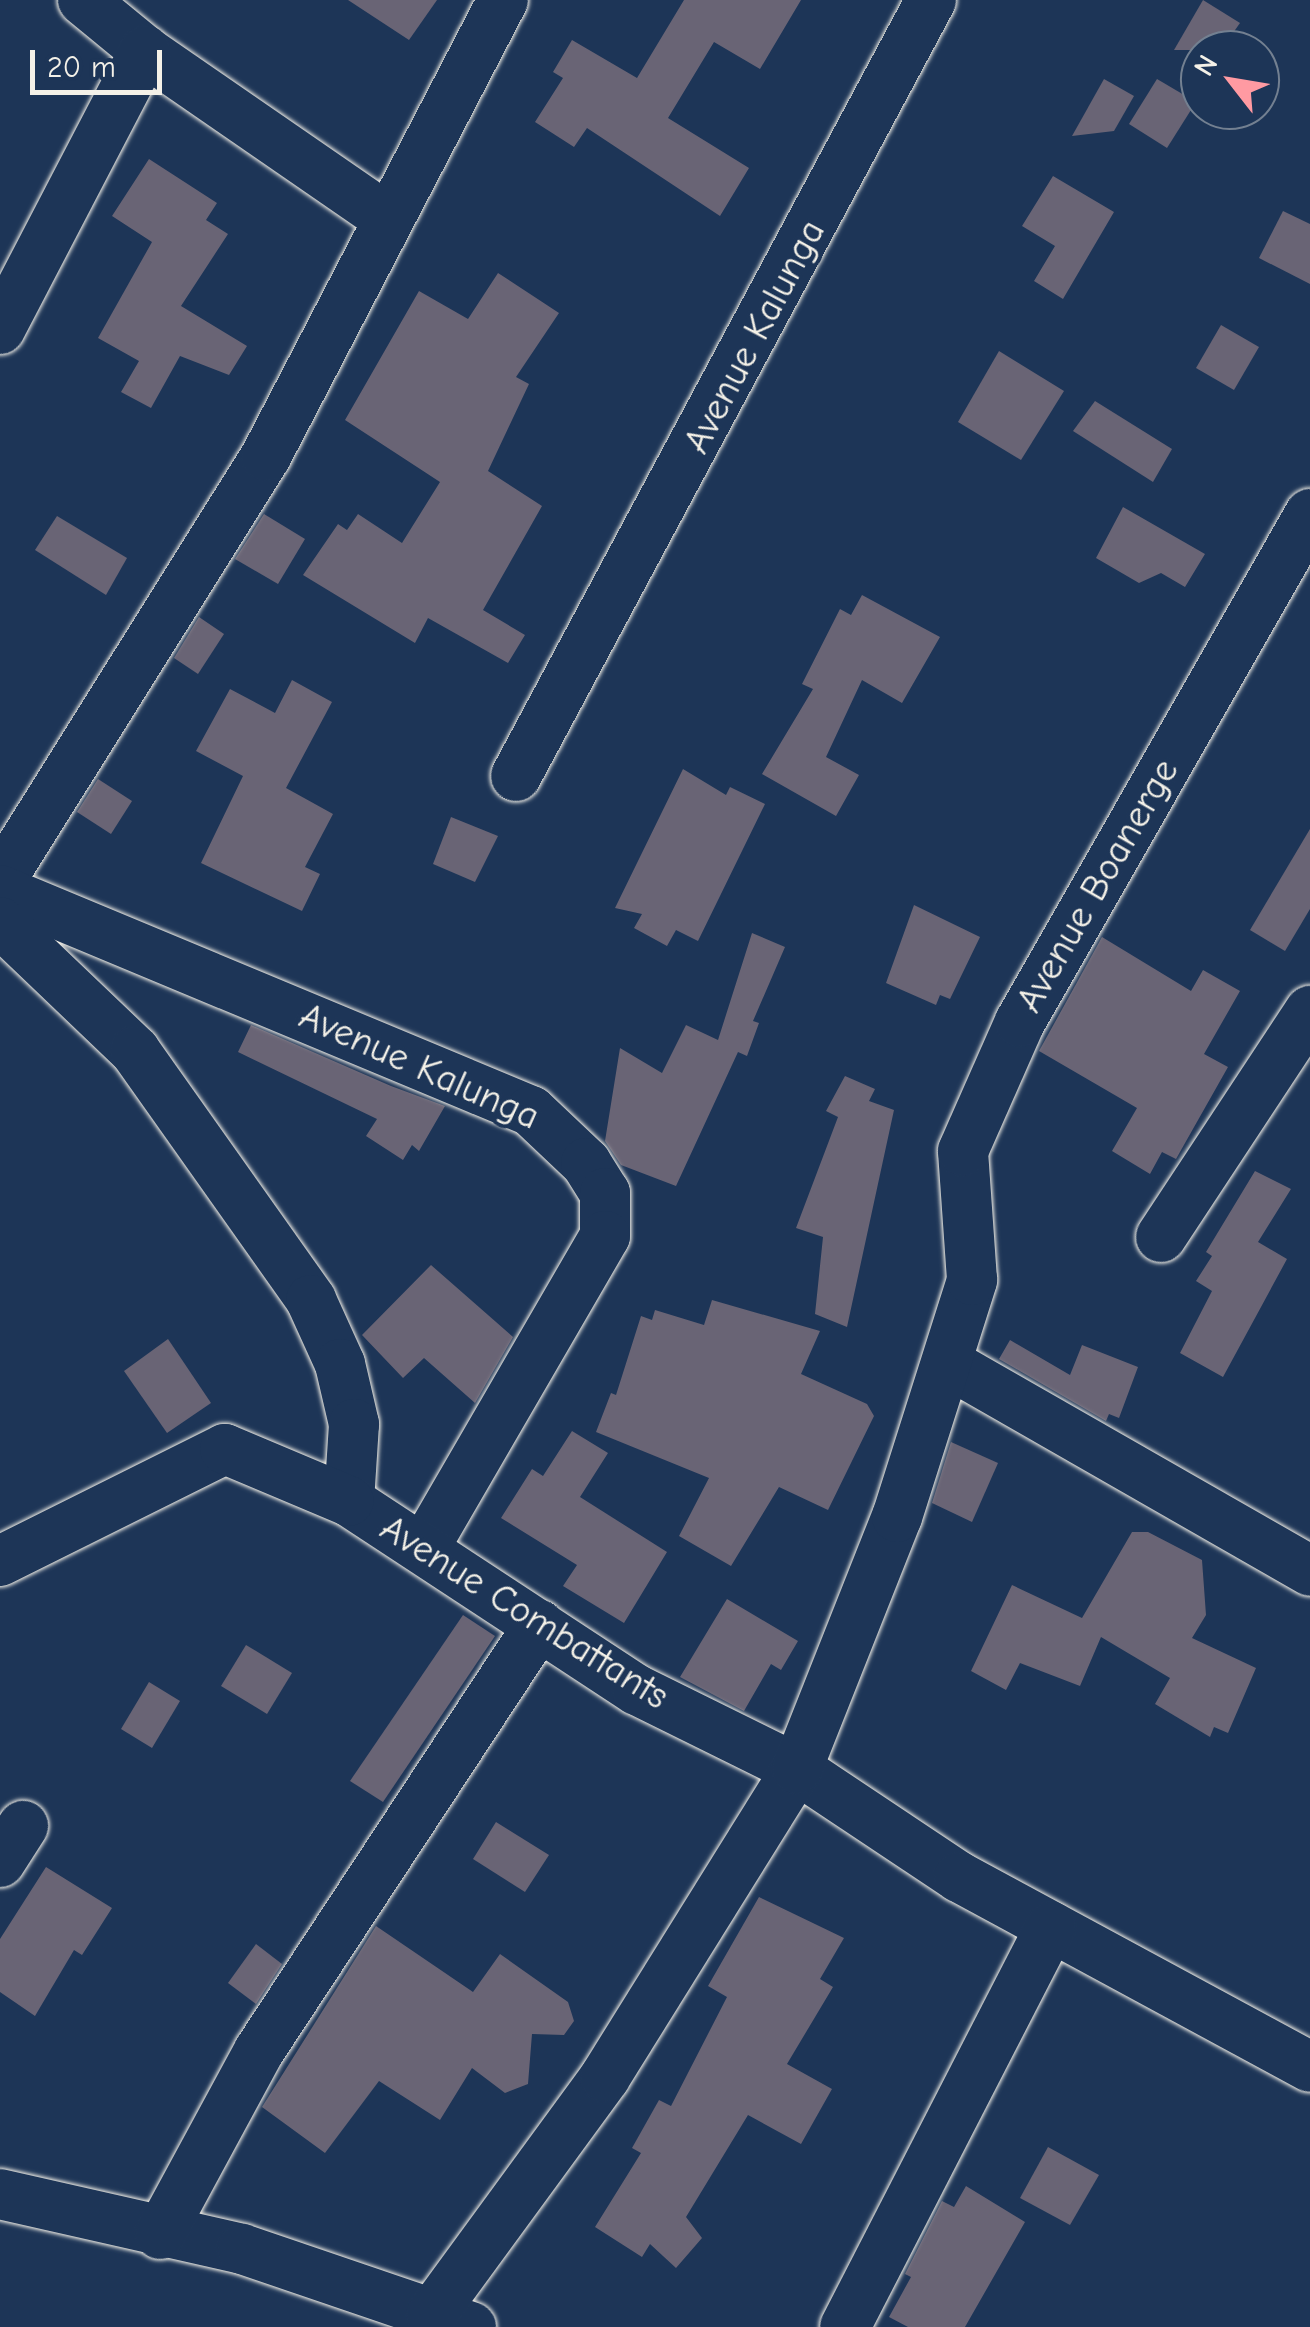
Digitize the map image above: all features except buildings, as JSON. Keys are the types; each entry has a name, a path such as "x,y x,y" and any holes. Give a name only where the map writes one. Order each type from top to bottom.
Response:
{"street":[{"path":"82,0 145,52 386,218"},
{"path":"0,881 266,456 386,218 503,0"},
{"name":"Avenue Kalunga","path":"516,776 932,0"},
{"path":"0,329 145,52"},
{"name":"Avenue Boanerge","path":"451,2321 797,1769 949,1364 972,1280 963,1150 1006,1054 1310,514"},
{"name":"Avenue Kalunga","path":"0,890 531,1111 586,1162 605,1193 605,1236 424,1548"},
{"name":"Avenue Combattants","path":"0,922 135,1051 311,1300 340,1364 354,1424 349,1502 636,1690 797,1769 959,1876 1310,2067"},
{"path":"1161,1237 1310,1011"},
{"path":"949,1364 1310,1571"},
{"path":"0,1561 224,1449 349,1502"},
{"path":"160,2234 259,2051 539,1625"},
{"path":"845,2327 1051,1927"},
{"path":"0,2194 259,2254 451,2321"}]}
